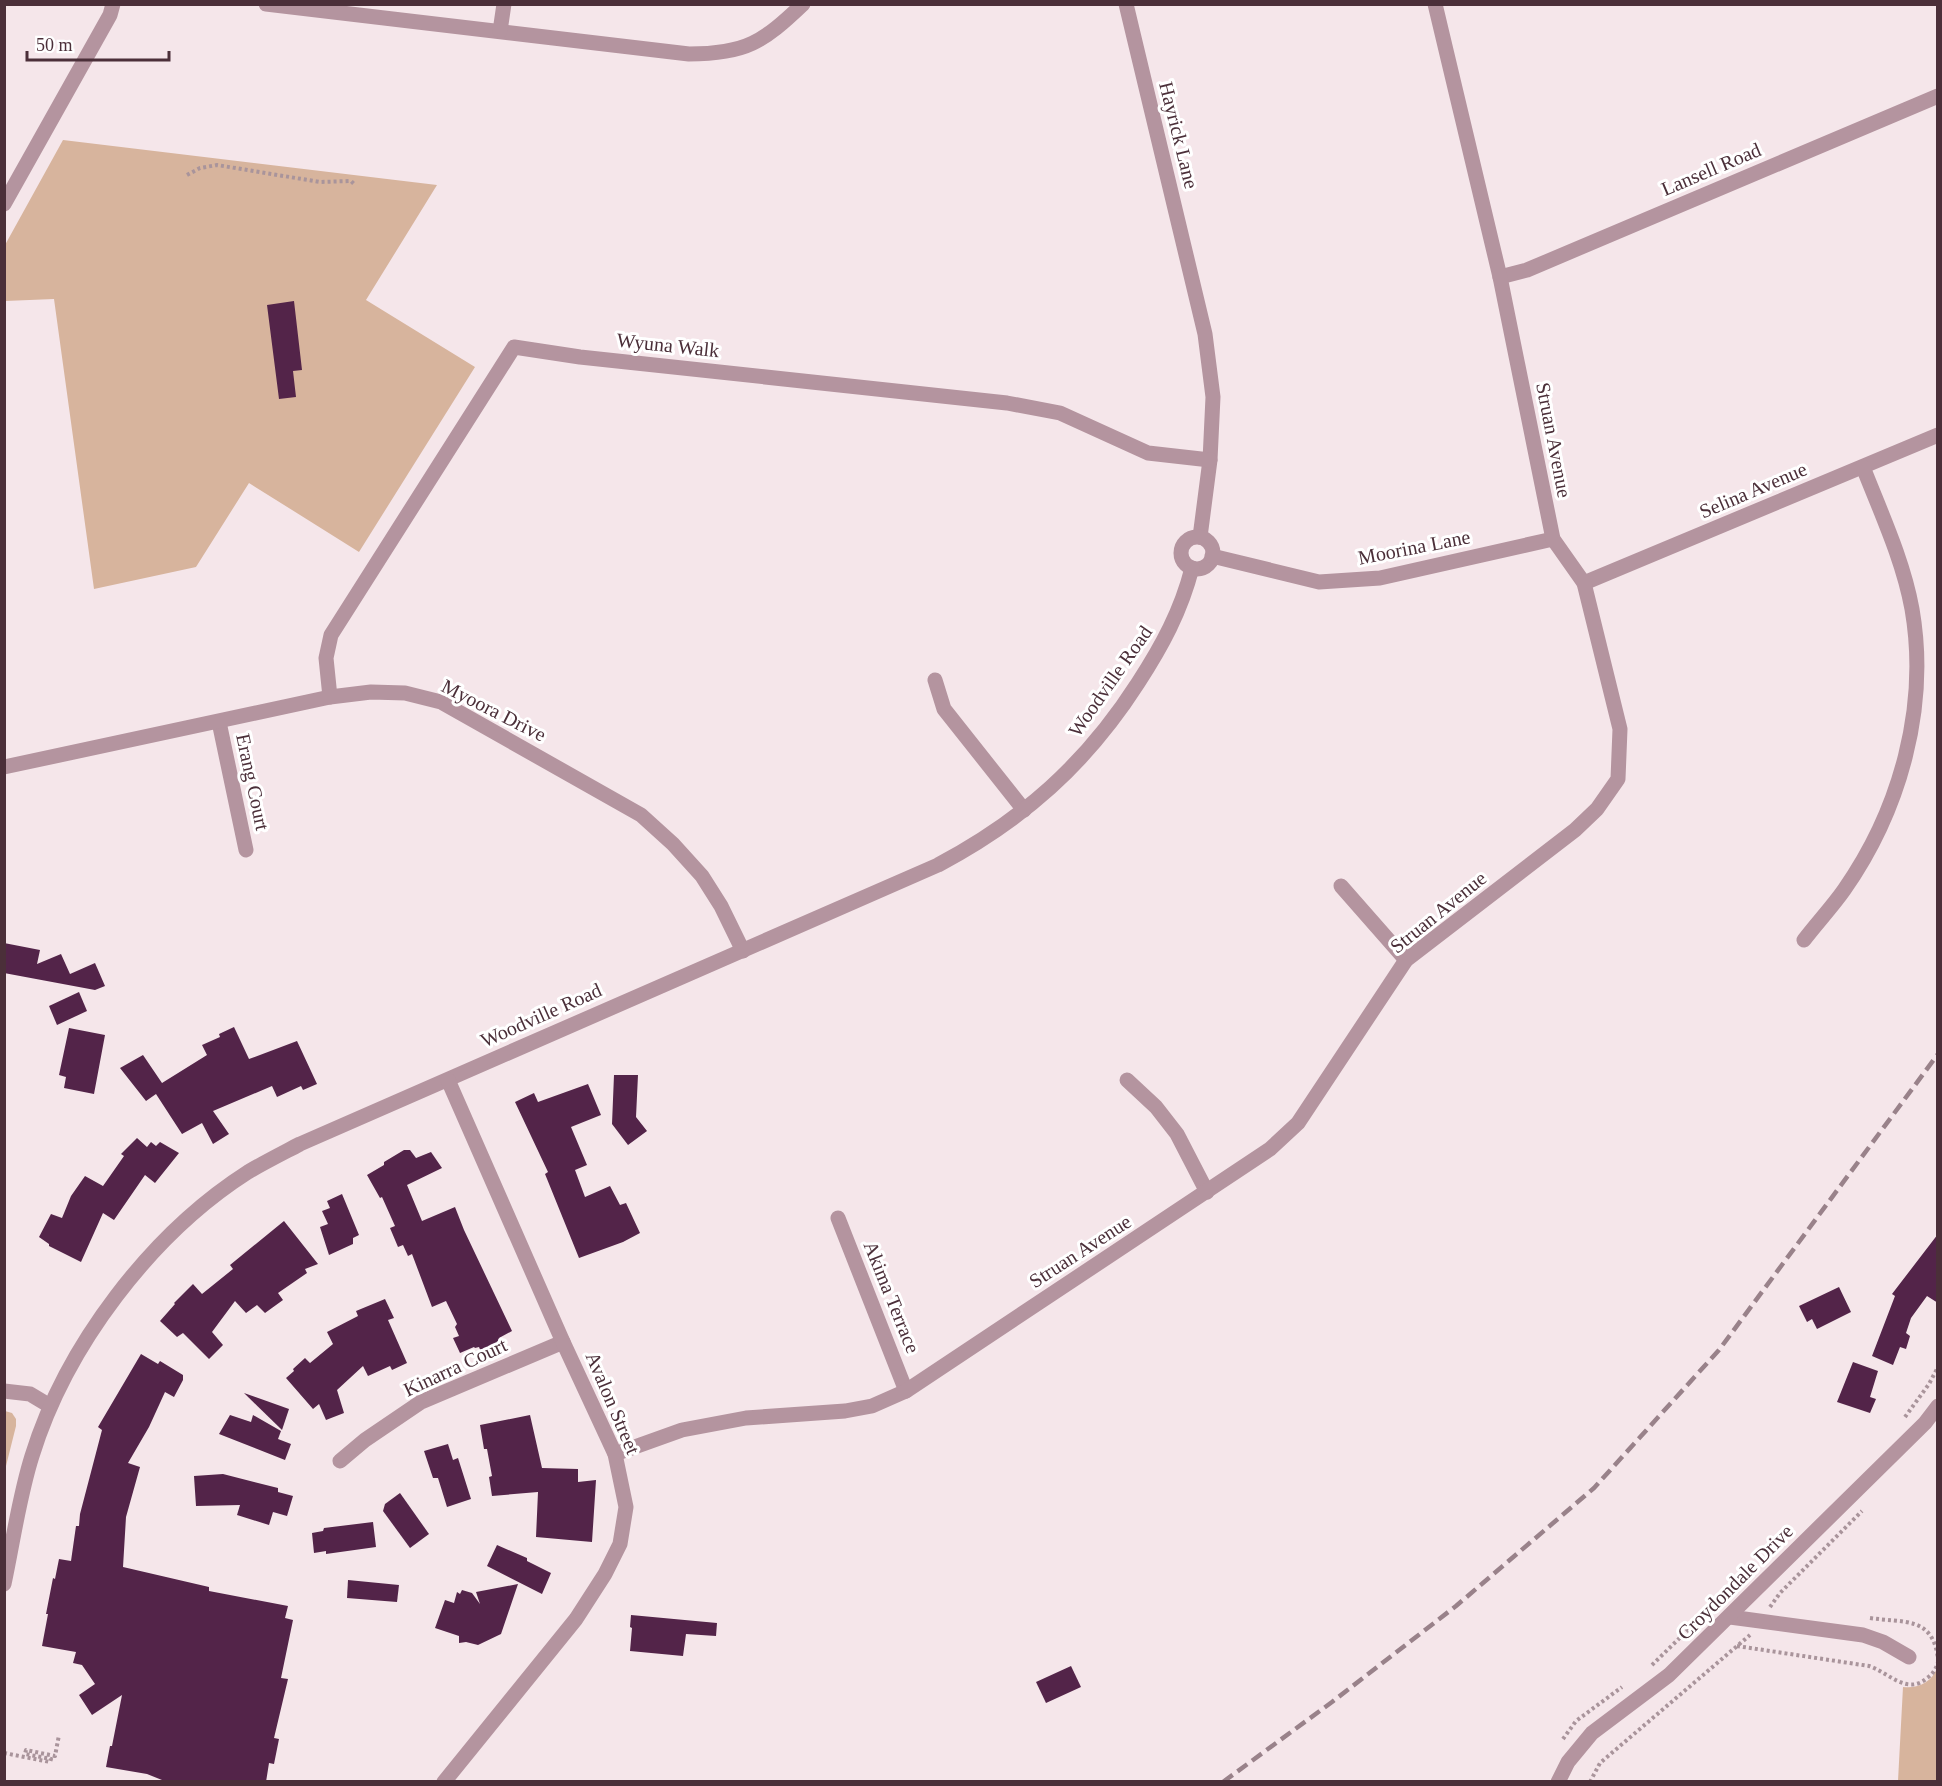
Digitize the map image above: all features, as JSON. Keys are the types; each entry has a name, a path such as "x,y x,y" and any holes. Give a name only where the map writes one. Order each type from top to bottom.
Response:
{"street":[{"path":"4,204 110,15 113,4"},
{"path":"500,31 504,4"},
{"path":"274,5 689,54 726,53 756,42 803,4"},
{"name":"Hayrick Lane","path":"1126,4 1205,334 1213,397 1210,460"},
{"name":"Struan Avenue","path":"615,1454 682,1430 746,1418 845,1411 873,1406 906,1391 1207,1192 1270,1149 1298,1123 1406,960 1575,830 1597,808 1618,778 1620,729 1584,583 1553,539 1500,277 1435,4"},
{"name":"Lansell Road","path":"1500,277 1527,270 1938,96"},
{"name":"Wyuna Walk","path":"330,698 326,658 331,635 514,348 1007,403 1060,413 1148,453 1210,460"},
{"name":"Selina Avenue","path":"1584,583 1938,435"},
{"path":"1200,537 1210,460"},
{"path":"1804,940 1844,890 1873,842 1896,791 1913,718 1918,670 1912,609 1898,556 1863,467"},
{"path":"1200,537 1211,546 1212,556 1204,567 1192,568 1183,560 1182,545 1190,538 1200,537"},
{"name":"Moorina Lane","path":"1212,556 1319,582 1380,578 1553,539"},
{"name":"Woodville Road","path":"4,1584 23,1486 50,1406 80,1348 132,1275 192,1214 247,1173 300,1144 938,865 966,850 1023,810 1059,780 1104,732 1169,633 1179,612 1192,568"},
{"path":"935,680 944,709 1023,810"},
{"name":"Myoora Drive","path":"4,767 330,698 371,692 405,693 441,702 641,814 702,876 721,906 743,951"},
{"name":"Erang Court","path":"219,722 246,850"},
{"path":"1341,886 1406,960"},
{"name":"Avalon Street","path":"444,1782 576,1618 606,1574 620,1544 626,1508 615,1454 563,1342 448,1080"},
{"path":"1127,1080 1156,1107 1177,1134 1207,1192"},
{"name":"Akima Terrace","path":"838,1218 906,1391"},
{"name":"Kinarra Court","path":"340,1461 365,1440 421,1402 563,1342"},
{"path":"4,1390 30,1394 50,1406"},
{"name":"Croydondale Drive","path":"1558,1782 1568,1762 1592,1733 1670,1675 1925,1423 1938,1406"},
{"path":"1730,1617 1863,1635 1883,1642 1909,1657"}],"path":[{"path":"187,175 200,168 217,165 320,182 351,181 354,184"},
{"path":"1900,1424 1929,1384 1938,1367"},
{"path":"1643,1671 1695,1623"},
{"path":"1737,1646 1869,1666 1880,1669 1898,1682 1908,1685 1920,1684 1936,1672 1938,1662"},
{"path":"1562,1741 1576,1721 1624,1686"},
{"path":"4,1753 50,1762 51,1759 25,1754 26,1750 55,1756 59,1735"}],"shaded area":[{"path":"63,140 437,185 366,300 475,367 359,552 249,483 196,567 94,589 54,299 5,301 5,245"},
{"path":"5,1411 12,1413 16,1419 16,1426 5,1470"},
{"path":"1937,1668 1937,1781 1898,1781 1903,1687 1924,1684"}],"building":[{"path":"294,301 302,370 293,371 296,397 279,399 267,305"},
{"path":"4,943 40,950 37,964 61,954 70,974 95,963 105,986 95,990 4,973"},
{"path":"79,992 87,1011 57,1025 49,1006"},
{"path":"234,1027 249,1059 297,1041 317,1084 303,1090 301,1086 277,1097 272,1086 213,1111 229,1134 213,1144 202,1123 182,1134 156,1094 146,1101 120,1068 143,1055 162,1083 207,1055 202,1045 220,1037 219,1034"},
{"path":"69,1028 105,1035 94,1094 64,1088 66,1077 59,1075"},
{"path":"614,1075 638,1075 636,1117 647,1131 628,1145 612,1124"},
{"path":"588,1084 601,1115 571,1127 587,1165 575,1170 585,1197 610,1186 620,1205 626,1203 640,1233 623,1242 579,1258 545,1174 548,1172 515,1102 534,1093 538,1102"},
{"path":"137,1138 147,1147 151,1142 156,1146 160,1142 179,1153 155,1183 145,1175 114,1220 103,1213 81,1262 49,1246 39,1237 51,1214 62,1218 71,1196 85,1176 103,1186 124,1156 121,1154"},
{"path":"404,1150 410,1150 416,1158 431,1152 442,1168 407,1185 422,1221 455,1207 512,1331 499,1338 503,1343 481,1352 479,1347 474,1347 460,1353 453,1338 459,1336 455,1327 457,1324 446,1301 432,1307 412,1254 408,1256 403,1245 398,1247 390,1228 395,1226 382,1197 380,1198 367,1175"},
{"path":"342,1194 359,1235 353,1238 353,1244 329,1255 320,1227 328,1224 322,1211 330,1208 327,1201"},
{"path":"284,1221 318,1264 305,1269 307,1273 278,1293 283,1300 265,1313 257,1305 246,1313 235,1301 212,1332 223,1345 209,1359 183,1333 177,1337 160,1321 193,1284 202,1294 233,1269 230,1265"},
{"path":"1938,1234 1938,1303 1927,1296 1911,1318 1906,1333 1910,1336 1906,1349 1900,1347 1893,1365 1872,1356 1895,1296 1892,1294"},
{"path":"1839,1287 1851,1312 1817,1329 1812,1319 1807,1322 1799,1306"},
{"path":"385,1299 394,1318 388,1320 407,1363 392,1370 390,1366 368,1376 363,1366 337,1390 344,1413 326,1420 319,1404 313,1409 286,1378 305,1358 310,1363 333,1344 327,1332 358,1316 356,1311"},
{"path":"141,1354 158,1364 160,1361 183,1375 183,1380 174,1397 165,1392 149,1427 128,1463 140,1467 126,1517 123,1567 209,1587 209,1591 288,1606 285,1618 293,1620 281,1678 288,1679 274,1738 279,1739 274,1764 269,1763 266,1782 167,1782 147,1774 106,1767 122,1695 92,1715 79,1695 95,1684 82,1665 73,1663 76,1652 42,1646 53,1578 55,1579 59,1559 71,1561 76,1526 79,1526 80,1514 102,1430 98,1427"},
{"path":"1853,1362 1878,1371 1870,1397 1876,1399 1870,1413 1837,1402"},
{"path":"244,1393 289,1409 282,1430"},
{"path":"230,1415 251,1422 253,1415 281,1431 278,1439 291,1444 285,1460 219,1434"},
{"path":"530,1415 542,1468 578,1469 578,1482 596,1480 592,1542 536,1537 538,1492 492,1496 489,1477 492,1476 480,1425"},
{"path":"448,1444 453,1460 458,1458 471,1499 447,1507 438,1478 433,1478 424,1451"},
{"path":"223,1474 278,1488 278,1492 293,1496 287,1516 273,1512 269,1525 237,1515 240,1505 196,1506 194,1476"},
{"path":"400,1493 429,1534 410,1548 383,1511 385,1504"},
{"path":"373,1522 376,1547 326,1554 326,1551 314,1553 312,1533 323,1531 324,1528"},
{"path":"497,1545 527,1558 527,1561 551,1573 542,1594 487,1566"},
{"path":"348,1580 399,1585 397,1602 347,1598"},
{"path":"518,1584 501,1634 478,1645 459,1643 459,1636 435,1628 445,1600 454,1603 457,1592 460,1594 462,1590 472,1593 480,1604 476,1592"},
{"path":"631,1615 717,1623 716,1636 686,1634 683,1656 630,1651"},
{"path":"1071,1666 1081,1687 1046,1703 1036,1682"}],"railway":[{"path":"1223,1782 1332,1702 1456,1606 1594,1488 1719,1350 1938,1054"}]}
